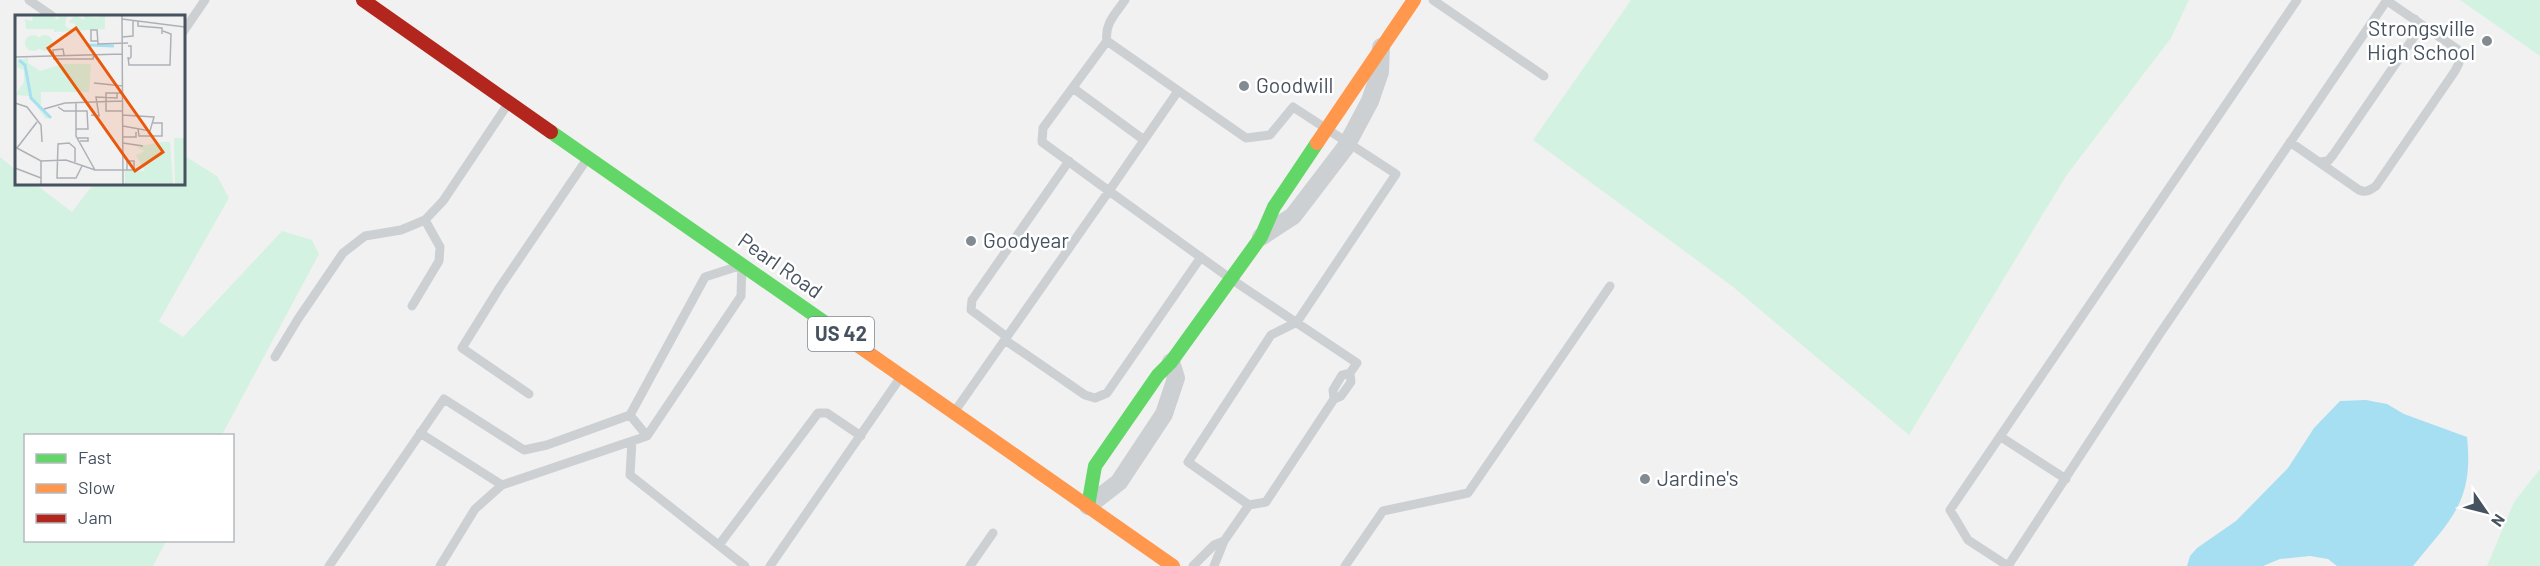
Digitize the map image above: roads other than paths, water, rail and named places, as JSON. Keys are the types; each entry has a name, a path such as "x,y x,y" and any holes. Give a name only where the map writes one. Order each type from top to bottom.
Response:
{"main road":[{"name":"Pearl Road","path":"363,0 1173,566"},
{"path":"1088,506 1095,466 1158,375 1171,362 1261,237 1274,207 1414,0"}],"street":[{"path":"1261,237 1293,216 1348,142 1370,101 1380,72 1382,46"},
{"path":"1088,506 1119,482 1164,414 1176,378 1171,362"}],"lane":[{"path":"29,0 51,15"},
{"path":"184,31 206,0"},
{"path":"1125,0 1108,24 1107,41 1043,128 1042,142 1231,279 1357,363 1350,373 1342,375 1333,390 1334,399 1266,502 1250,505 1224,541 1214,566"},
{"path":"1433,0 1544,76"},
{"path":"2290,142 2359,190 2364,192 2370,190 2376,186 2460,63 2457,49 2386,0 2159,335 2008,566 1968,540 1950,510 2297,0"},
{"path":"2319,162 2328,161 2418,31 2415,20"},
{"path":"1107,41 1246,138 1270,135 1293,107 1396,174 1297,322 1271,335 1188,462 1250,505"},
{"path":"1073,88 1144,140"},
{"path":"954,413 1178,91"},
{"path":"275,357 343,253 365,236 401,230 424,220 442,201 509,102"},
{"path":"529,394 462,348 500,287 588,157"},
{"path":"1069,161 972,300 970,310 1006,338 1085,395 1102,397 1201,257"},
{"path":"412,306 439,261 440,247 424,220"},
{"path":"329,566 444,399 524,450 547,445 630,415 705,277 742,265 741,296 647,436 502,485 475,510 440,566"},
{"path":"1345,566 1383,511 1468,493 1610,286"},
{"path":"770,566 902,376"},
{"path":"719,545 818,413 827,413 861,436"},
{"path":"630,415 647,436"},
{"path":"420,433 502,485"},
{"path":"2001,437 2066,479"},
{"path":"632,441 630,475 745,566"},
{"path":"970,566 993,533"},
{"path":"1193,566 1214,545 1224,541"}],"water":[{"path":"2366,400 2387,404 2404,414 2467,437 2467,478 2463,494 2449,522 2413,566 2337,566 2328,559 2310,556 2280,559 2263,566 2187,566 2190,556 2197,548 2236,521 2288,468 2314,428 2340,401"}],"place":[{"name":"Strongsville High School","path":"2487,41"},
{"name":"Goodwill","path":"1244,86"},
{"name":"Goodyear","path":"971,241"},
{"name":"Jardine's","path":"1645,479"}]}
